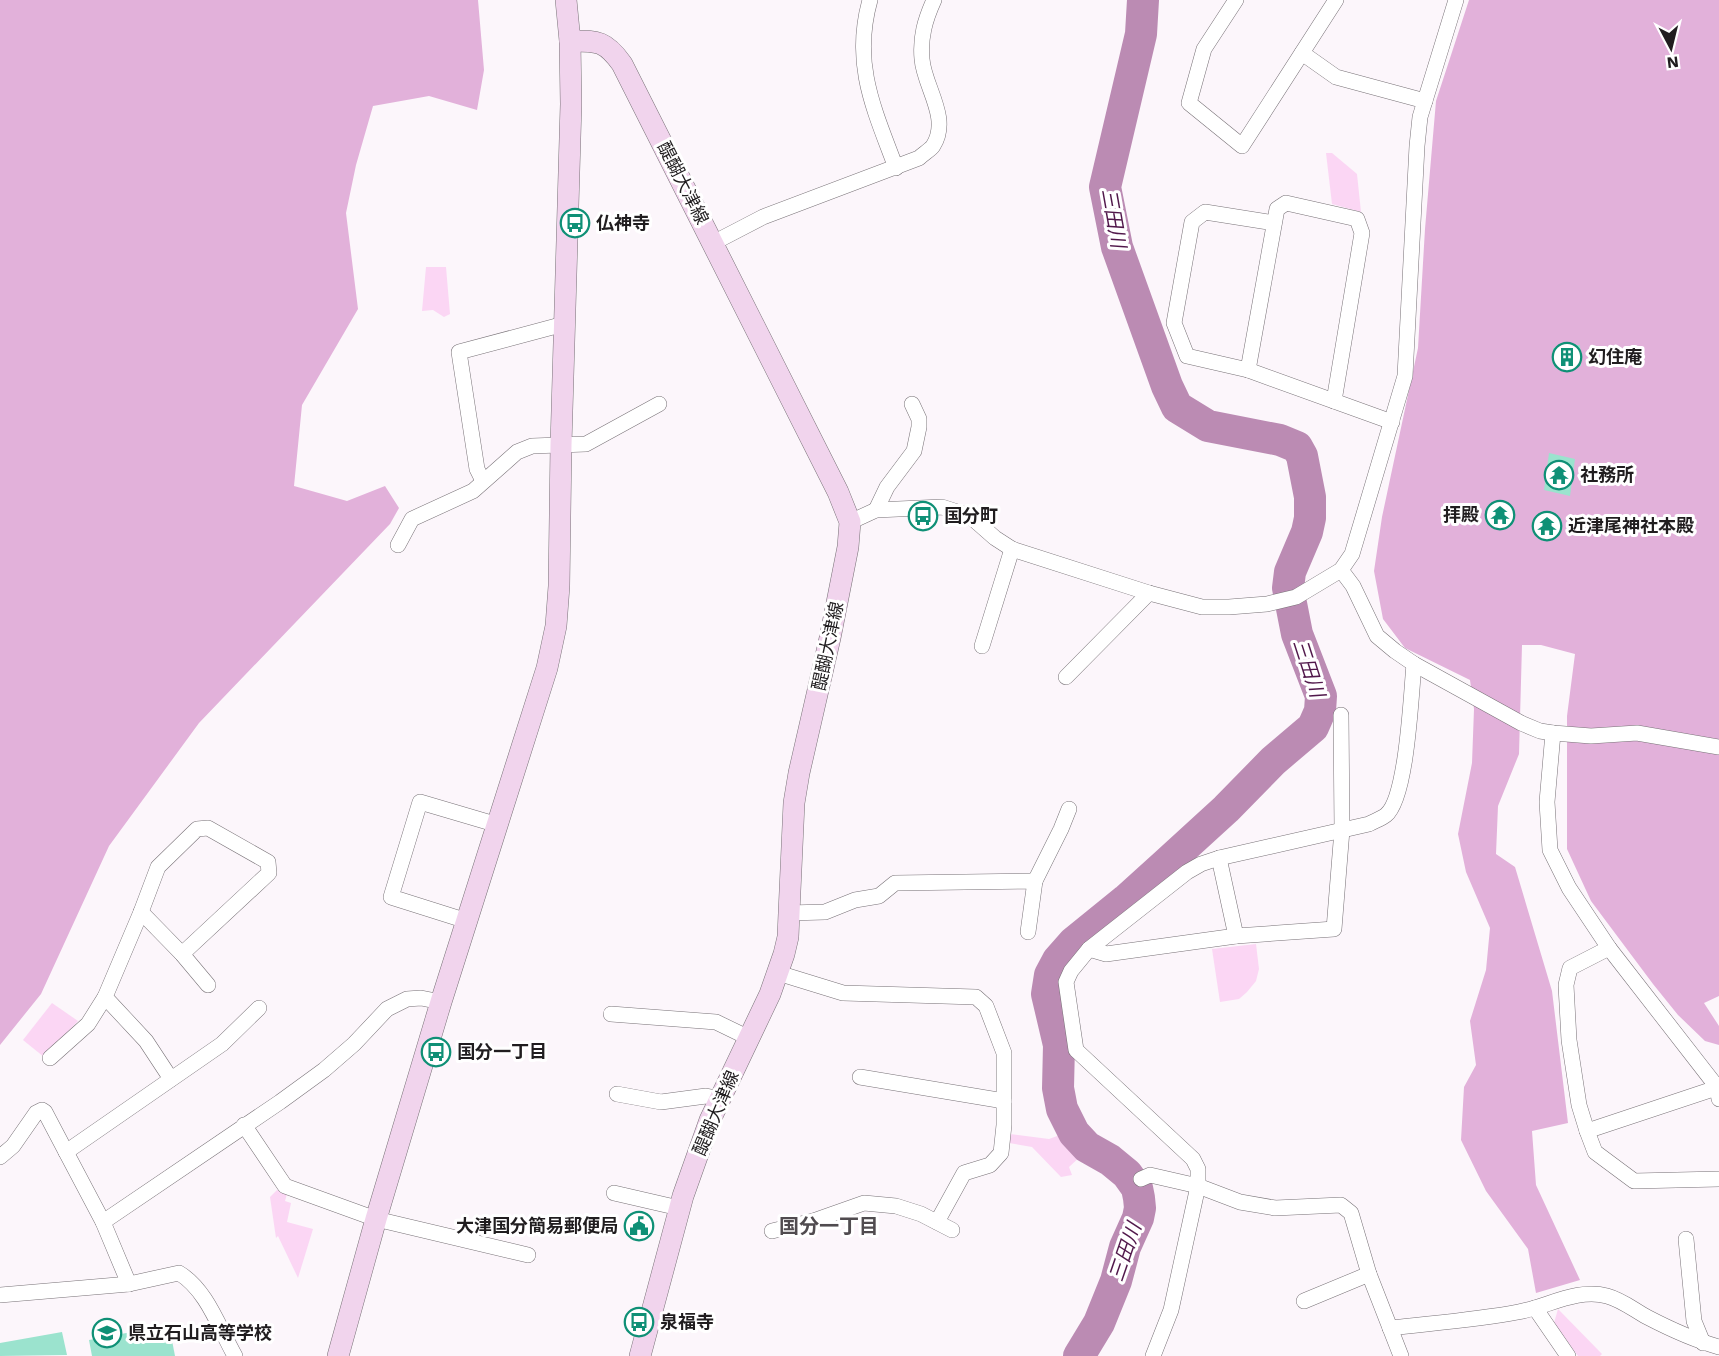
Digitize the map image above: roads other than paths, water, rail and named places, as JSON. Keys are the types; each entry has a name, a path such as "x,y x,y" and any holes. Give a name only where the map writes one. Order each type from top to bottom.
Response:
{"main road":[{"path":"338,1356 441,1002 547,668 556,626 559,586 571,104 570,41 566,0"},
{"name":"醍醐大津線","path":"570,41 591,41 602,44 612,49 622,64 838,492 850,522 849,547 794,803 788,937 771,994 711,1120 679,1209 640,1356"}],"street":[{"path":"870,0 864,21 863,41 866,82 896,168"},
{"path":"713,243 764,217 919,158 933,146 940,126 938,111 922,60 922,39 924,22 934,0"},
{"path":"1236,0 1204,49 1190,103 1242,146 1336,0"},
{"path":"850,522 876,510 942,507 970,516 995,538 1012,549 1202,607 1229,607 1288,599 1341,570 1352,554 1405,376 1420,117 1456,0"},
{"path":"1302,53 1336,78 1425,101"},
{"path":"1248,370 1277,209 1286,202 1357,219 1362,233 1334,401"},
{"path":"1274,223 1206,212 1192,222 1174,323 1187,356 1248,370 1392,422"},
{"path":"483,482 477,469 459,352 564,324"},
{"path":"398,545 412,519 473,491 517,452 532,446 586,444 660,404"},
{"path":"876,510 887,488 914,451 920,427 912,404"},
{"path":"982,646 1012,549"},
{"path":"1341,570 1353,586 1377,636 1414,664 1521,723 1540,731 1553,733 1590,736 1636,732 1719,747"},
{"path":"1066,677 1149,592"},
{"path":"1153,1356 1171,1310 1198,1186 1198,1169 1193,1159 1076,1050 1066,982 1071,971 1089,950 1187,872 1202,864 1219,858 1369,824 1386,815 1397,799 1402,779 1414,664"},
{"path":"1089,950 1106,954 1236,936 1334,929 1342,830 1341,715"},
{"path":"1553,733 1547,802 1550,850 1569,888 1609,948 1718,1091 1587,1131"},
{"path":"467,921 392,897 420,802 498,825"},
{"path":"1028,932 1035,881 1069,809"},
{"path":"50,1058 88,1024 105,997 158,867 197,829 208,828 268,862 269,873 182,954"},
{"path":"1219,858 1236,936"},
{"path":"789,913 825,912 855,900 879,896 895,883 1035,881"},
{"path":"141,912 182,954 208,985"},
{"path":"1609,948 1570,968 1566,985 1569,1040 1580,1105 1595,1152 1634,1181 1719,1179"},
{"path":"778,973 843,993 976,997 986,1006 1004,1053 1004,1125 1001,1154 990,1165 964,1173 937,1222"},
{"path":"105,997 146,1041 171,1079"},
{"path":"103,1222 324,1070 354,1044 387,1009 407,999 421,998 441,1002"},
{"path":"66,1152 222,1044 259,1008"},
{"path":"610,1014 716,1022 749,1038"},
{"path":"860,1077 1004,1101"},
{"path":"617,1095 661,1102 706,1096 720,1099"},
{"path":"0,1157 13,1146 36,1113 42,1110 45,1112 103,1222 129,1284"},
{"path":"244,1125 285,1186 376,1219 528,1255"},
{"path":"1141,1179 1150,1175 1198,1186 1240,1202 1275,1208 1341,1205 1351,1213 1369,1274 1401,1356"},
{"path":"614,1193 679,1209"},
{"path":"772,1231 813,1221 864,1203 896,1206 921,1214 952,1230"},
{"path":"1686,1239 1694,1321 1703,1343"},
{"path":"0,1295 129,1284 179,1273 190,1280 208,1303 235,1356"},
{"path":"1304,1301 1369,1274"},
{"path":"1390,1328 1519,1312 1581,1295 1606,1295 1703,1343 1719,1347"},
{"path":"1535,1308 1568,1356"}],"waterway":[{"name":"三田川","path":"1079,1356 1099,1323 1116,1281 1125,1247 1140,1208 1137,1188 1127,1174 1110,1160 1087,1147 1074,1133 1062,1109 1058,1088 1059,1045 1047,994 1050,975 1058,960 1073,943 1126,900 1226,809 1273,761 1313,727 1320,711 1321,696 1297,634 1288,588 1290,572 1307,532 1310,518 1310,497 1302,456 1297,447 1280,440 1208,426 1177,407 1167,386 1117,247 1105,187 1141,34 1143,0"}],"place":[{"name":"仏神寺","path":"575,223"},
{"name":"幻住庵","path":"1567,357"},
{"name":"社務所","path":"1559,475"},
{"name":"拝殿","path":"1500,515"},
{"name":"国分町","path":"923,516"},
{"name":"近津尾神社本殿","path":"1547,526"},
{"name":"国分一丁目","path":"436,1052"},
{"name":"大津国分簡易郵便局","path":"639,1226"},
{"name":"泉福寺","path":"639,1322"},
{"name":"県立石山高等学校","path":"107,1333"}],"district":[{"name":"国分一丁目","path":"829,1226"}]}
